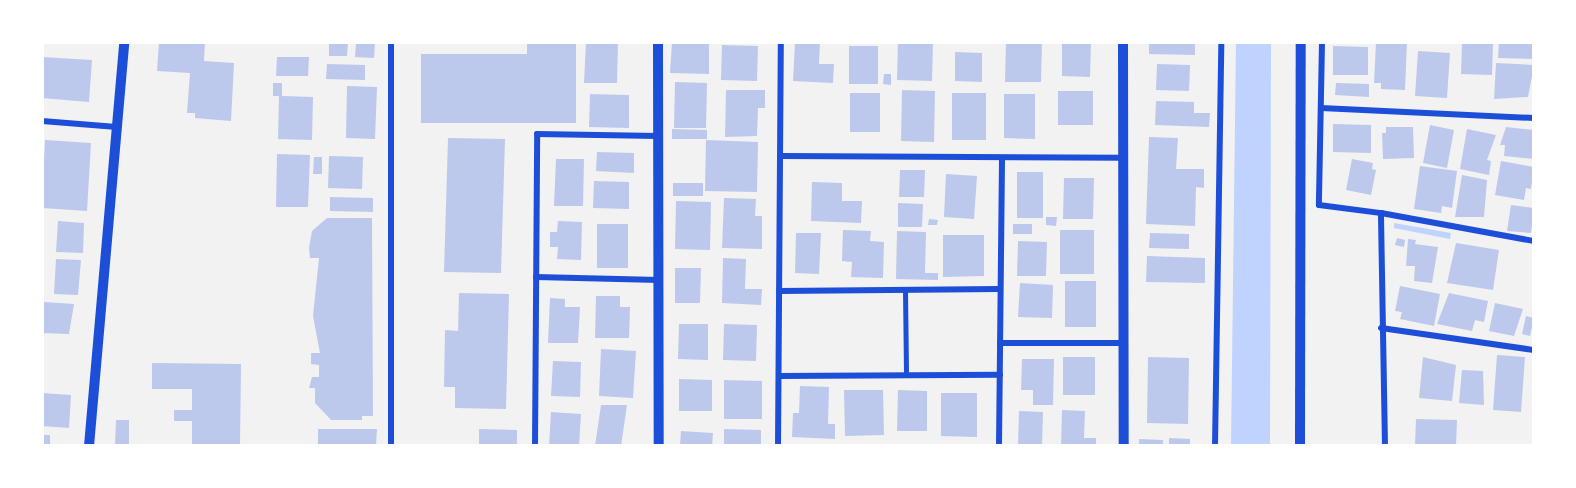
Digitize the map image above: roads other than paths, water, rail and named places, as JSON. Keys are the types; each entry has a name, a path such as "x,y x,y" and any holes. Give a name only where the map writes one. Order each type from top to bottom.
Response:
{"street":[{"path":"89,446 124,42"},
{"path":"391,42 391,446"},
{"path":"658,42 659,446"},
{"path":"778,446 781,42"},
{"path":"1123,42 1124,446"},
{"path":"1215,446 1221,42"},
{"path":"1300,446 1301,42"},
{"path":"1322,42 1319,205 1381,213 1534,241"},
{"path":"1321,108 1534,118"},
{"path":"42,121 117,127"},
{"path":"535,446 537,134 658,136"},
{"path":"781,156 1123,158"},
{"path":"999,446 1002,159"},
{"path":"1381,213 1381,328 1385,446"},
{"path":"536,277 659,280"},
{"path":"779,291 999,289"},
{"path":"905,290 906,375"},
{"path":"1381,328 1534,350"},
{"path":"1000,343 1122,343"},
{"path":"780,376 1000,375"}],"water":[{"path":"1236,42 1271,42 1270,446 1231,446"},
{"path":"1394,223 1451,233 1450,239 1394,228"}]}
